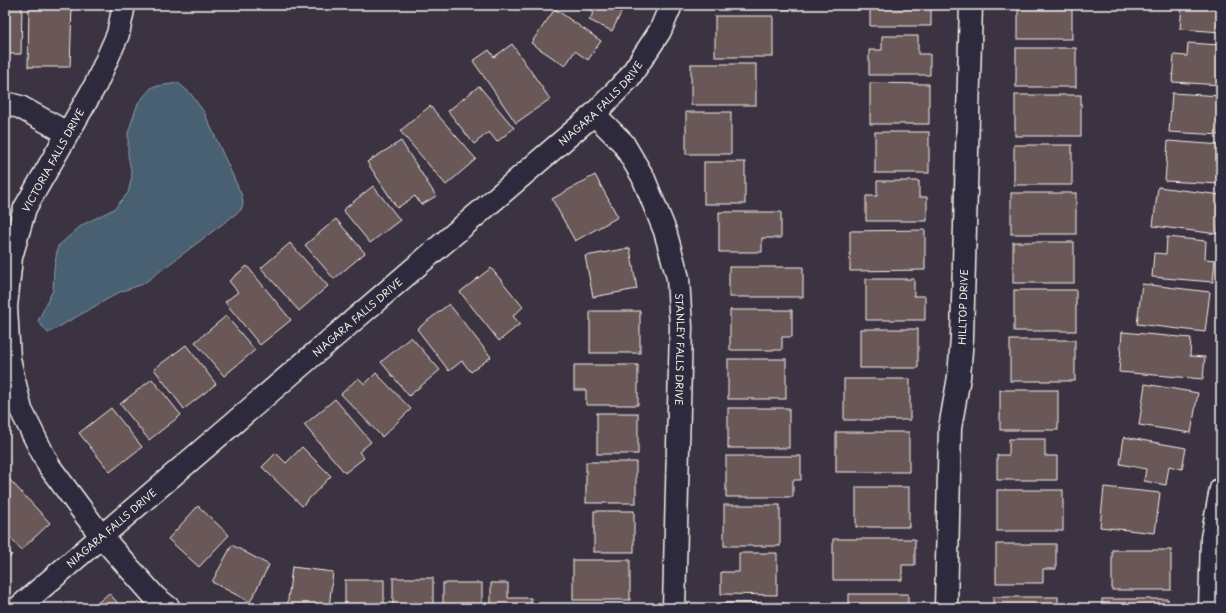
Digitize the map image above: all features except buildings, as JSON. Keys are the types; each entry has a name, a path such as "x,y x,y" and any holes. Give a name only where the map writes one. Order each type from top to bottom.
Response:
{"street":[{"name":"VICTORIA FALLS DRIVE","path":"124,5 118,34 96,84 25,208 11,257 6,307 9,359 22,410 49,466 101,536 155,597 169,608"},
{"name":"NIAGARA FALLS DRIVE","path":"18,608 594,114 629,78 660,31 671,5"},
{"name":"HILLTOP DRIVE","path":"946,608 950,428 959,377 962,336 971,5"},
{"path":"5,103 20,107 67,133"},
{"name":"STANLEY FALLS DRIVE","path":"594,114 623,143 643,177 665,231 678,278 681,327 674,608"},
{"path":"1210,608 1212,538 1221,488"}],"water":[{"path":"178,83 190,93 204,112 242,196 243,204 241,210 143,284 120,292 48,333 38,321 53,290 54,269 58,246 82,225 114,209 128,193 132,176 128,155 128,133 138,103 152,87"}]}
